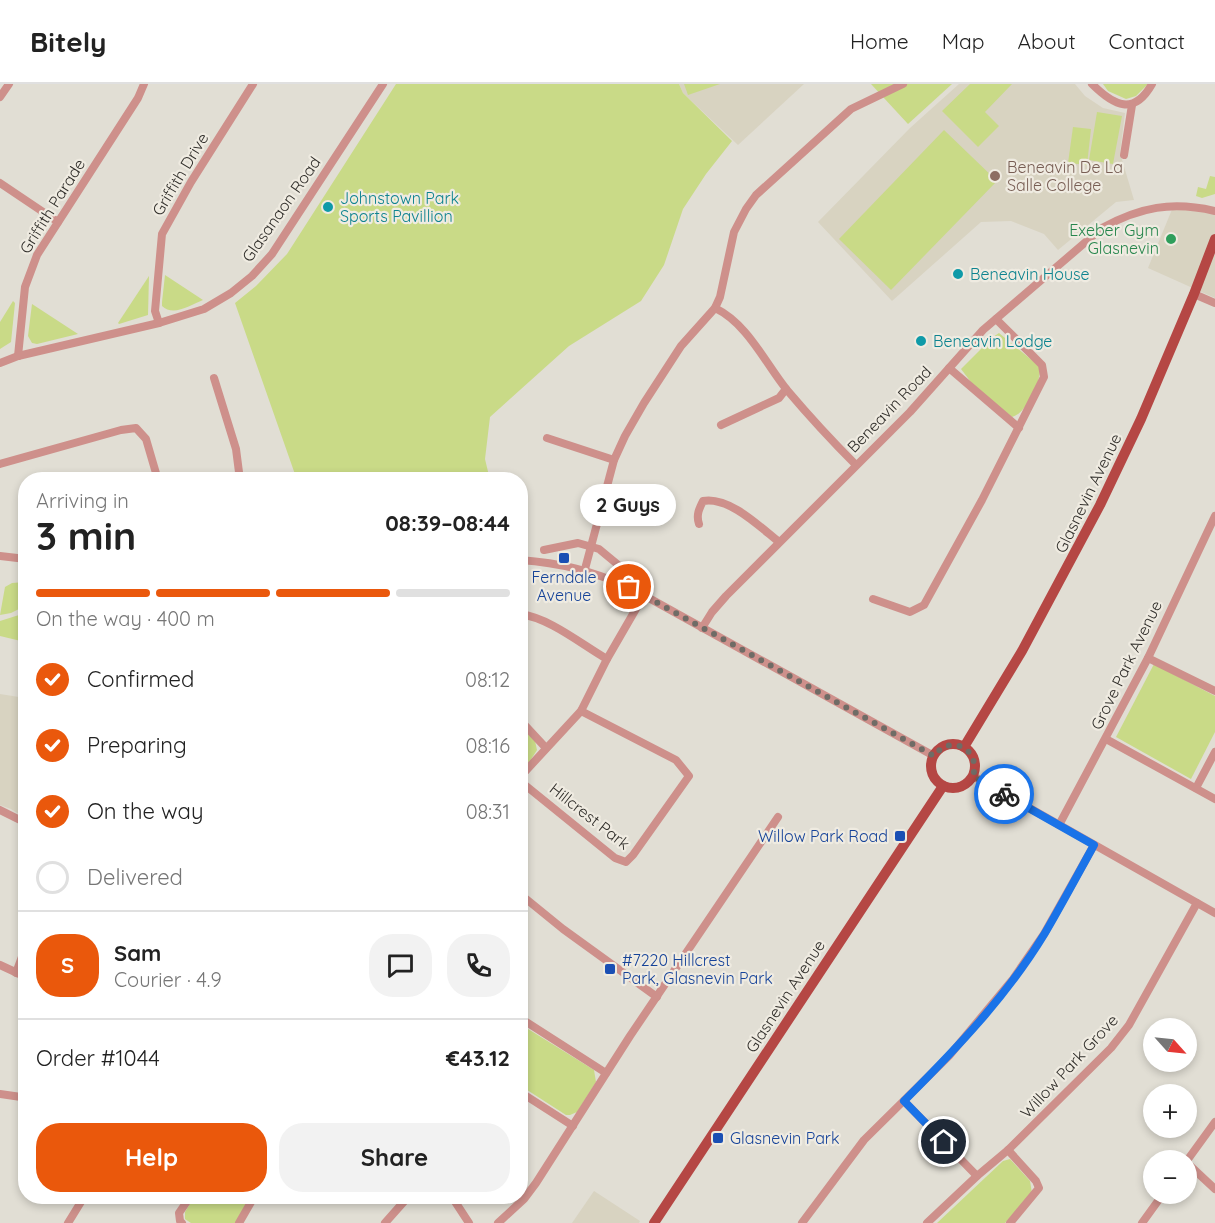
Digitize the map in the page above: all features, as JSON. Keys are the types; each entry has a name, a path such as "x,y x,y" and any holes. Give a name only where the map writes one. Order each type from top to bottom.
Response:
{"main road":[{"name":"Glasnevin Avenue","path":"964,747 1007,678 1100,505 1141,418 1215,240"},
{"path":"950,745 964,747 975,763 973,776 969,782 956,788 943,786 933,776 934,756 938,750 950,745"},
{"name":"Glasnevin Avenue","path":"654,1223 943,786"}],"street":[{"path":"0,97 9,84"},
{"name":"Griffith Parade","path":"18,356 25,287 38,255 138,99 144,84"},
{"name":"Griffith Drive","path":"159,323 155,311 162,234 191,182 254,84"},
{"name":"Glasanaon Road","path":"0,363 18,356 159,323 204,309 231,293 252,276 272,254 382,84"},
{"path":"585,570 614,460 644,403 681,346 715,308 720,297 734,232 746,209 756,195 851,109 903,84"},
{"path":"1092,84 1109,99 1120,104 1132,105 1140,101 1152,84"},
{"path":"1124,155 1132,105"},
{"path":"0,183 58,222"},
{"name":"Beneavin Road","path":"702,628 712,612 910,412 996,319 1102,228 1124,216 1142,210 1194,207 1215,211"},
{"path":"1194,294 1215,303"},
{"path":"715,308 730,317 749,338 786,389 822,431 856,465"},
{"path":"873,599 910,612 924,605 1019,428 1044,376 1042,365 996,319"},
{"path":"949,368 1019,428"},
{"path":"214,378 236,448 239,472"},
{"path":"721,425 779,398 786,389"},
{"path":"0,464 112,432 136,428 146,439 156,472"},
{"path":"547,438 614,460"},
{"path":"699,524 697,513 703,501 724,503 779,542"},
{"name":"Grove Park Avenue","path":"1059,825 1148,658 1215,516"},
{"path":"544,550 578,543 591,546 599,549 628,573"},
{"path":"0,558 18,559"},
{"path":"528,561 549,562 585,570 629,587 934,756"},
{"name":"Hillcrest Park","path":"528,769 581,711 607,659 644,595"},
{"path":"528,615 548,622 607,659"},
{"path":"1148,658 1215,691"},
{"name":"Hillcrest Park","path":"528,786 615,858 626,862 689,776 676,760 581,711"},
{"path":"528,729 546,748"},
{"path":"1106,739 1215,799"},
{"path":"1196,788 1215,752"},
{"path":"973,776 1215,913"},
{"path":"0,810 18,819"},
{"path":"528,1193 778,818"},
{"path":"802,1223 864,1140 976,1026 1013,979 1044,934 1094,845"},
{"path":"528,901 563,929 657,997"},
{"name":"Willow Park Grove","path":"927,1223 1008,1150 1111,1048 1129,1025 1197,903"},
{"path":"0,965 16,973 18,968"},
{"path":"528,1023 606,1073"},
{"path":"0,1094 18,1097"},
{"path":"528,1097 573,1125"},
{"path":"904,1101 977,1176"},
{"path":"1195,1150 1215,1122"},
{"path":"1008,1150 1036,1181 1039,1188 1010,1223"},
{"path":"1197,1172 1215,1189"},
{"path":"68,1223 80,1204"},
{"path":"182,1223 179,1213 185,1204"},
{"path":"239,1223 250,1204"},
{"path":"386,1223 402,1204"},
{"path":"457,1204 469,1223"},
{"path":"498,1223 519,1204"},
{"path":"1142,1223 1156,1204"}],"shaded area":[{"path":"679,84 804,84 738,145 683,93"},
{"name":"Beneavin De La Salle College","path":"959,84 1075,84 1085,96 1103,108 1125,113 1120,153 1134,200 1116,202 1058,250 1044,234 1011,221 981,222 892,301 818,222 910,128"},
{"path":"1173,207 1215,212 1215,298 1148,268"},
{"path":"0,694 18,697 18,814 0,805"},
{"path":"594,1191 640,1221 639,1223 572,1223"}],"green space":[{"path":"396,84 679,84 683,93 732,141 706,174 683,209 664,265 641,301 569,346 490,417 485,459 488,472 294,472 235,303 256,286 287,254"},
{"path":"684,84 720,84 688,95"},
{"path":"871,84 952,84 908,124"},
{"path":"970,84 1012,84 985,112 999,126 978,147 942,111"},
{"path":"1103,84 1148,84 1136,96 1126,99 1108,91"},
{"path":"1097,112 1122,116 1113,164 1089,160"},
{"path":"1073,127 1091,129 1087,165 1068,163"},
{"path":"944,130 997,181 891,290 839,239"},
{"path":"1210,176 1215,177 1215,194 1202,198 1196,196 1198,187 1206,189"},
{"path":"165,275 203,300 182,309 166,309 162,306"},
{"path":"149,276 148,315 119,324 118,323"},
{"path":"13,301 15,303 11,342 0,349 0,322"},
{"path":"32,304 78,334 37,344 32,343 28,336"},
{"path":"999,333 1040,367 1032,396 1023,410 1012,417 974,386 961,369"},
{"path":"18,583 18,610 0,615 5,587"},
{"path":"18,615 18,640 0,636 0,621"},
{"path":"1154,664 1215,696 1215,732 1191,779 1116,737"},
{"path":"528,734 535,741 537,750 528,764"},
{"path":"528,1029 594,1070 596,1082 577,1112 566,1115 528,1091"},
{"path":"1010,1159 1030,1181 1032,1193 1005,1223 937,1223 1003,1161"},
{"path":"190,1204 248,1204 236,1223 191,1223 185,1219 185,1212"}],"way so far":[{"path":"629,587 934,756 938,750 950,745 964,747 969,751 975,763 973,776 1004,794"}],"place":[{"name":"Beneavin De La Salle College","path":"995,176"},
{"name":"Johnstown Park Sports Pavillion","path":"328,207"},
{"name":"Exeber Gym Glasnevin","path":"1171,239"},
{"name":"Beneavin House","path":"958,274"},
{"name":"Beneavin Lodge","path":"921,341"},
{"name":"Ferndale Avenue","path":"564,558"},
{"name":"2 Guys","path":"629,587"},
{"name":"Willow Park Road","path":"900,836"},
{"name":"#7220 Hillcrest Park, Glasnevin Park","path":"610,969"},
{"name":"Glasnevin Park","path":"718,1138"}],"route":[{"path":"944,1142 904,1101 976,1026 1013,979 1044,934 1094,845 1004,794"}]}
